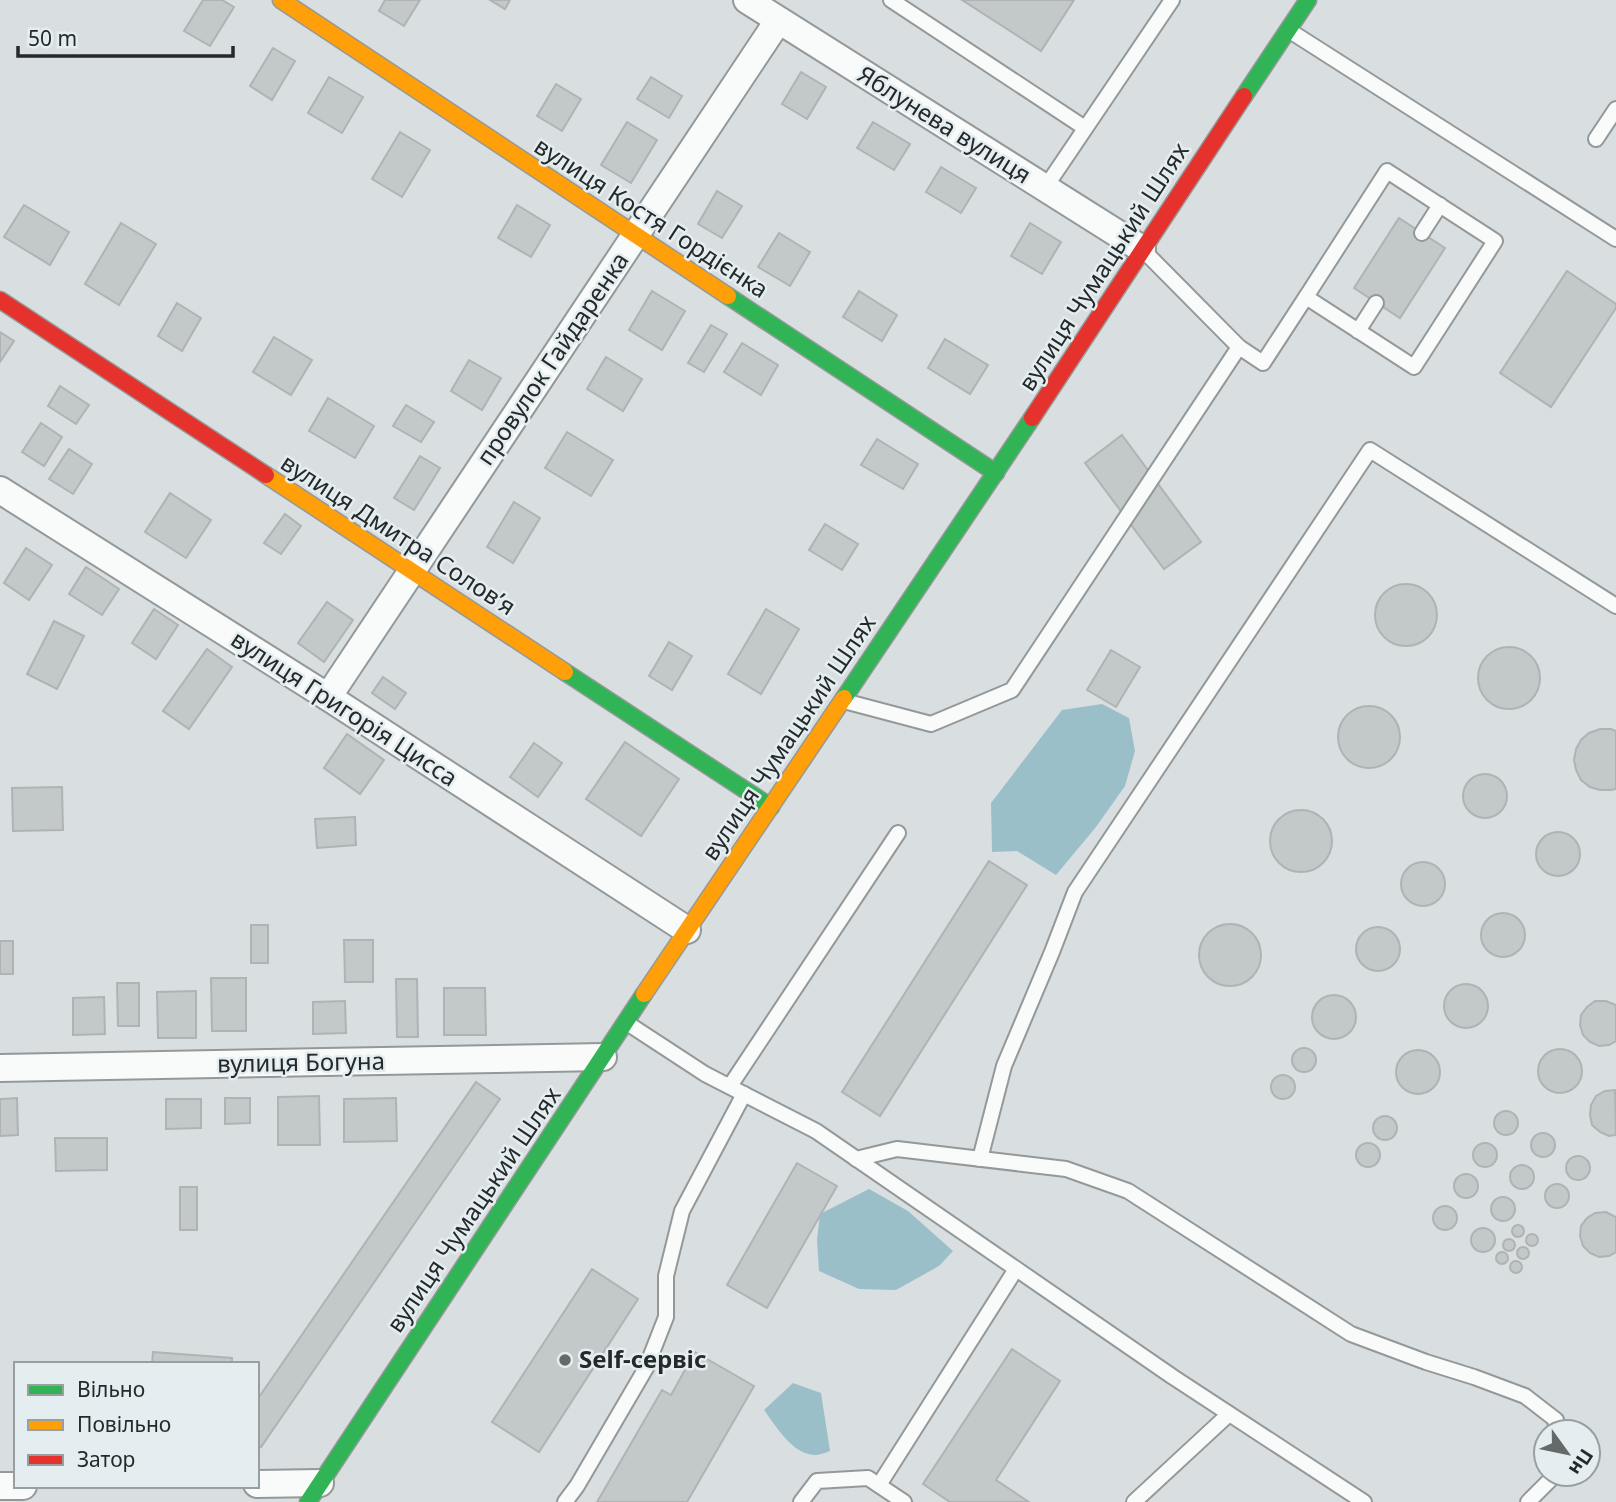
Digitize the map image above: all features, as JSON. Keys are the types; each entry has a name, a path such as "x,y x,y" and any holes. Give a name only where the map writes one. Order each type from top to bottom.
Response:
{"main road":[{"name":"вулиця Костя Гордієнка","path":"281,0 996,473"},
{"name":"вулиця Чумацький Шлях","path":"314,1493 687,930 996,473 1308,0"},
{"name":"вулиця Дмитра Соловʼя","path":"0,300 771,807"}],"street":[{"name":"Яблунева вулиця","path":"747,0 1142,249"},
{"name":"провулок Гайдаренка","path":"328,697 778,21"},
{"name":"вулиця Григорія Цисса","path":"0,491 328,697 687,930"},
{"name":"вулиця Богуна","path":"0,1068 603,1057"},
{"path":"259,1484 314,1493"}],"lane":[{"path":"891,0 1085,128"},
{"path":"1045,188 1171,0"},
{"path":"1288,30 1616,239"},
{"path":"1596,139 1616,108"},
{"path":"1142,249 1239,347 1263,363 1387,171 1495,241 1414,367 1306,297"},
{"path":"1422,233 1440,205"},
{"path":"1358,331 1376,303"},
{"path":"843,700 931,724 1012,690 1239,347"},
{"path":"980,1159 1004,1066 1075,892 1370,450 1616,606"},
{"path":"730,1086 898,833"},
{"path":"626,1022 705,1074 816,1131 1173,1377 1364,1502"},
{"path":"565,1502 646,1368 666,1317 666,1276 682,1211 744,1094"},
{"path":"856,1159 897,1149 1066,1168 1128,1191 1351,1334 1525,1396 1553,1418"},
{"path":"879,1485 1016,1269"},
{"path":"1134,1502 1229,1414"},
{"path":"801,1502 817,1481 868,1478 904,1502"},
{"path":"1528,1502 1542,1488"}],"shaded area":[{"path":"1102,704 1129,718 1135,751 1125,786 1096,827 1056,875 1017,851 992,852 991,803 1062,710"},
{"path":"869,1189 908,1211 953,1251 939,1266 896,1290 859,1289 819,1271 817,1240 820,1214"},
{"path":"793,1383 821,1393 830,1451 814,1455 798,1449 785,1438 764,1410"}],"building":[{"path":"203,0 222,0 234,7 210,46 184,31"},
{"path":"385,0 420,0 404,26 379,11"},
{"path":"490,0 510,0 505,9"},
{"path":"962,0 1074,0 1041,51"},
{"path":"273,48 295,61 272,100 250,86"},
{"path":"801,72 826,87 807,119 782,104"},
{"path":"329,77 363,97 342,133 308,113"},
{"path":"651,77 682,96 669,118 637,99"},
{"path":"556,84 581,99 562,131 537,116"},
{"path":"627,122 657,140 631,183 601,165"},
{"path":"873,122 910,144 894,170 857,148"},
{"path":"400,132 430,150 402,197 372,179"},
{"path":"941,167 976,188 961,213 926,192"},
{"path":"717,191 742,206 722,238 698,224"},
{"path":"24,205 69,232 50,265 4,237"},
{"path":"517,205 550,225 531,257 498,238"},
{"path":"1399,218 1445,248 1400,318 1354,288"},
{"path":"121,223 156,244 119,305 85,284"},
{"path":"1030,223 1061,242 1042,274 1011,256"},
{"path":"779,233 810,252 790,286 758,267"},
{"path":"1567,271 1616,304 1616,308 1551,407 1500,373"},
{"path":"652,291 685,311 662,350 629,330"},
{"path":"859,291 897,315 882,341 843,317"},
{"path":"177,303 201,318 182,351 158,336"},
{"path":"711,325 727,334 704,372 688,363"},
{"path":"0,332 14,341 0,362"},
{"path":"274,337 312,360 291,395 253,372"},
{"path":"945,339 988,365 970,394 928,368"},
{"path":"742,343 778,365 761,395 724,372"},
{"path":"606,357 642,379 623,411 587,389"},
{"path":"469,360 501,378 482,410 451,391"},
{"path":"60,386 89,405 76,424 48,406"},
{"path":"328,398 374,426 355,458 309,431"},
{"path":"406,405 434,422 421,442 393,426"},
{"path":"41,423 62,437 44,466 22,452"},
{"path":"567,432 613,460 591,496 545,468"},
{"path":"1122,435 1201,542 1164,569 1085,463"},
{"path":"877,439 918,464 903,489 861,465"},
{"path":"69,449 92,464 73,494 49,479"},
{"path":"420,456 440,468 414,510 394,498"},
{"path":"170,493 211,520 186,558 145,532"},
{"path":"514,502 540,518 513,563 487,547"},
{"path":"285,514 301,526 281,554 264,543"},
{"path":"825,524 858,544 842,570 809,550"},
{"path":"26,548 52,565 29,600 4,583"},
{"path":"86,567 119,589 102,615 69,594"},
{"path":"1406,584 1418,586 1428,593 1435,603 1435,627 1428,637 1418,644 1406,646 1394,644 1384,637 1377,627 1375,615 1377,603 1384,593 1394,586"},
{"path":"327,602 353,620 324,662 298,643"},
{"path":"154,609 178,625 156,659 132,643"},
{"path":"766,609 799,629 761,694 728,674"},
{"path":"54,621 84,636 57,689 27,674"},
{"path":"669,642 692,656 672,690 649,676"},
{"path":"1509,647 1521,649 1531,656 1538,666 1538,690 1531,700 1521,707 1509,709 1497,707 1487,700 1480,690 1478,678 1480,666 1487,656 1497,649"},
{"path":"207,649 232,667 189,729 163,711"},
{"path":"1111,650 1140,667 1116,707 1087,690"},
{"path":"383,677 406,693 395,709 372,693"},
{"path":"1369,706 1381,708 1391,715 1398,725 1398,749 1391,759 1381,766 1369,768 1357,766 1347,759 1340,749 1338,737 1340,725 1347,715 1357,708"},
{"path":"1600,729 1616,731 1616,789 1600,790 1590,787 1581,780 1576,770 1574,760 1581,740"},
{"path":"347,734 384,760 360,794 324,768"},
{"path":"625,742 679,779 641,836 586,799"},
{"path":"534,743 562,763 538,797 510,777"},
{"path":"1485,774 1494,775 1501,780 1506,787 1506,805 1501,812 1494,817 1485,818 1476,817 1469,812 1464,805 1463,796 1464,787 1469,780 1476,775"},
{"path":"62,787 63,830 13,831 12,788"},
{"path":"1301,810 1313,812 1323,819 1330,829 1330,853 1323,863 1313,870 1301,872 1289,870 1279,863 1272,853 1270,841 1272,829 1279,819 1289,812"},
{"path":"355,817 356,845 317,848 315,819"},
{"path":"1558,832 1567,833 1574,838 1579,845 1579,863 1574,870 1567,875 1558,876 1549,875 1542,870 1537,863 1536,854 1537,845 1542,838 1549,833"},
{"path":"989,861 1027,885 880,1116 842,1092"},
{"path":"1423,862 1432,863 1439,868 1444,875 1444,893 1439,900 1432,905 1423,906 1414,905 1407,900 1402,893 1401,884 1402,875 1407,868 1414,863"},
{"path":"1503,913 1512,914 1519,919 1524,926 1524,944 1519,951 1512,956 1503,957 1494,956 1487,951 1482,944 1481,935 1482,926 1487,919 1494,914"},
{"path":"1230,924 1242,926 1252,933 1259,943 1259,967 1252,977 1242,984 1230,986 1218,984 1208,977 1201,967 1199,955 1201,943 1208,933 1218,926"},
{"path":"251,925 268,925 268,963 251,963"},
{"path":"1378,927 1387,928 1394,933 1399,940 1399,958 1394,965 1387,970 1378,971 1369,970 1362,965 1357,958 1356,949 1357,940 1362,933 1369,928"},
{"path":"344,940 373,940 373,982 345,982"},
{"path":"0,941 13,941 13,974 0,974"},
{"path":"211,978 246,978 246,1031 212,1031"},
{"path":"396,979 417,979 418,1037 397,1037"},
{"path":"117,983 139,983 139,1026 118,1026"},
{"path":"1466,984 1475,985 1482,990 1487,997 1487,1015 1482,1022 1475,1027 1466,1028 1457,1027 1450,1022 1445,1015 1444,1006 1445,997 1450,990 1457,985"},
{"path":"444,988 485,988 486,1035 444,1035"},
{"path":"196,991 196,1038 158,1038 157,992"},
{"path":"1334,995 1343,996 1350,1001 1355,1008 1355,1026 1350,1033 1343,1038 1334,1039 1325,1038 1318,1033 1313,1026 1312,1017 1313,1008 1318,1001 1325,996"},
{"path":"104,997 105,1034 73,1035 73,998"},
{"path":"345,1001 346,1033 313,1034 313,1002"},
{"path":"1595,1001 1616,1005 1616,1041 1609,1045 1599,1046 1583,1035 1581,1015"},
{"path":"1304,1048 1313,1051 1316,1060 1313,1069 1304,1072 1295,1069 1292,1060 1295,1051"},
{"path":"1560,1049 1569,1050 1576,1055 1581,1062 1581,1080 1576,1087 1569,1092 1560,1093 1551,1092 1544,1087 1539,1080 1538,1071 1539,1062 1544,1055 1551,1050"},
{"path":"1418,1050 1427,1051 1434,1056 1439,1063 1439,1081 1434,1088 1427,1093 1418,1094 1409,1093 1402,1088 1397,1081 1396,1072 1397,1063 1402,1056 1409,1051"},
{"path":"1283,1075 1292,1078 1295,1087 1292,1096 1283,1099 1274,1096 1271,1087 1274,1078"},
{"path":"476,1082 500,1099 261,1447 259,1397"},
{"path":"1615,1090 1616,1135 1609,1136 1592,1125 1591,1105 1596,1096"},
{"path":"319,1096 320,1145 278,1145 278,1097"},
{"path":"17,1098 18,1135 0,1136 0,1099"},
{"path":"225,1098 250,1098 250,1123 225,1124"},
{"path":"396,1098 397,1141 344,1142 344,1099"},
{"path":"166,1099 201,1099 201,1128 166,1129"},
{"path":"1506,1111 1515,1114 1518,1123 1515,1132 1506,1135 1497,1132 1494,1123 1497,1114"},
{"path":"1385,1116 1394,1119 1397,1128 1394,1137 1385,1140 1376,1137 1373,1128 1376,1119"},
{"path":"1543,1133 1552,1136 1555,1145 1552,1154 1543,1157 1534,1154 1531,1145 1534,1136"},
{"path":"55,1138 107,1138 107,1170 56,1171"},
{"path":"1368,1143 1377,1146 1380,1155 1377,1164 1368,1167 1359,1164 1356,1155 1359,1146"},
{"path":"1485,1143 1494,1146 1497,1155 1494,1164 1485,1167 1476,1164 1473,1155 1476,1146"},
{"path":"1578,1156 1587,1159 1590,1168 1587,1177 1578,1180 1569,1177 1566,1168 1569,1159"},
{"path":"797,1163 837,1186 767,1308 727,1285"},
{"path":"1522,1165 1531,1168 1534,1177 1531,1186 1522,1189 1513,1186 1510,1177 1513,1168"},
{"path":"1466,1174 1475,1177 1478,1186 1475,1195 1466,1198 1457,1195 1454,1186 1457,1177"},
{"path":"1557,1184 1566,1187 1569,1196 1566,1205 1557,1208 1548,1205 1545,1196 1548,1187"},
{"path":"180,1187 197,1187 197,1230 180,1230"},
{"path":"1503,1197 1512,1200 1515,1209 1512,1218 1503,1221 1494,1218 1491,1209 1494,1200"},
{"path":"1445,1206 1454,1209 1457,1218 1454,1227 1445,1230 1436,1227 1433,1218 1436,1209"},
{"path":"1606,1212 1616,1217 1616,1252 1599,1257 1583,1246 1581,1226 1595,1213"},
{"path":"1518,1225 1524,1231 1518,1237 1512,1231"},
{"path":"1483,1228 1492,1231 1495,1240 1492,1249 1483,1252 1474,1249 1471,1240 1474,1231"},
{"path":"1532,1234 1538,1240 1532,1246 1526,1240"},
{"path":"1509,1239 1515,1245 1509,1251 1503,1245"},
{"path":"1523,1247 1529,1253 1523,1259 1517,1253"},
{"path":"1502,1252 1508,1258 1502,1264 1496,1258"},
{"path":"1516,1261 1522,1267 1516,1273 1510,1267"},
{"name":"Self-сервіс","path":"592,1269 638,1299 539,1452 492,1422"},
{"path":"1012,1349 1060,1381 996,1480 1029,1502 950,1502 923,1484"},
{"path":"153,1352 232,1358 232,1362 152,1362"},
{"path":"695,1352 754,1386 687,1502 597,1502 662,1390 671,1395"}],"traffic: fast":[{"path":"1244,96 1308,0"},
{"path":"728,296 996,473"},
{"path":"844,698 1032,418"},
{"path":"565,672 771,807"},
{"path":"308,1502 644,994"}],"traffic: slow":[{"path":"281,0 728,296"},
{"path":"266,475 565,672"},
{"path":"644,994 844,698"}],"traffic: jam":[{"path":"1032,418 1244,96"},
{"path":"0,300 266,475"}],"place":[{"name":"Self-сервіс","path":"565,1360"}]}
